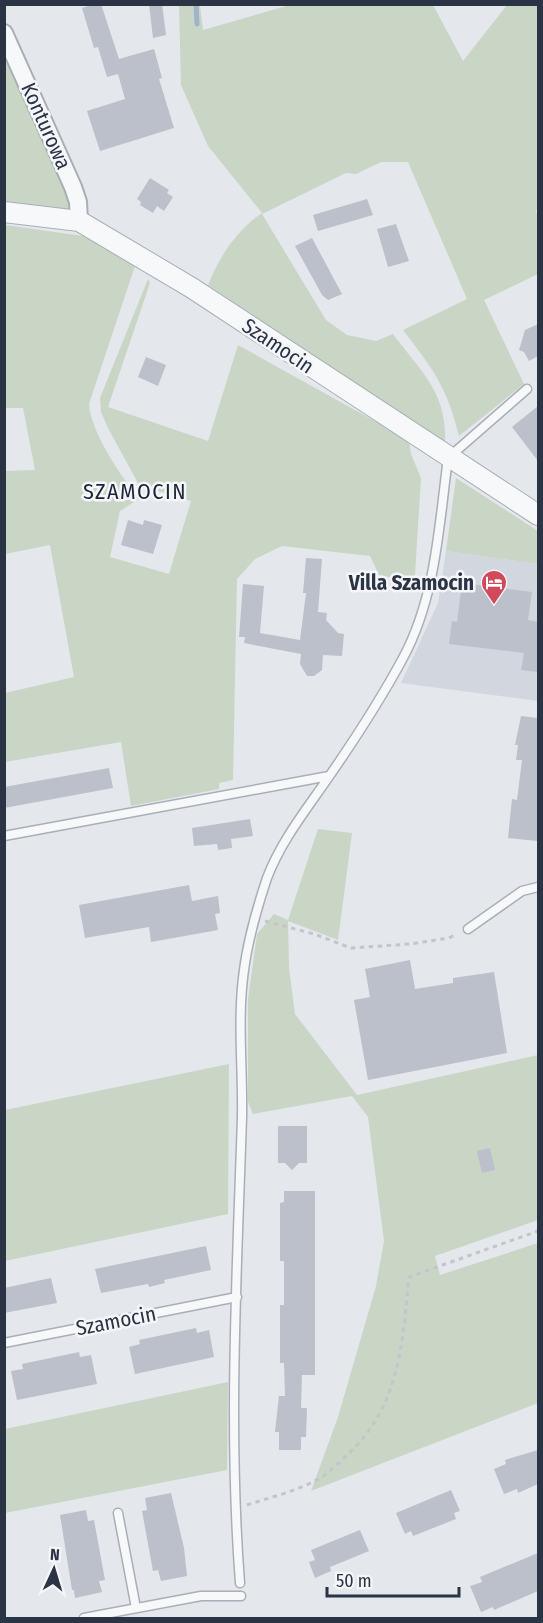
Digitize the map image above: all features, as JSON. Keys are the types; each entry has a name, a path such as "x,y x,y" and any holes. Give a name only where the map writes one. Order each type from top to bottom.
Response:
{"street":[{"name":"Konturowa","path":"4,33 73,187 78,202 79,221"},
{"name":"Szamocin","path":"4,212 79,221 192,288 538,515"}],"lane":[{"path":"240,1583 234,1510 241,1014 243,970 255,919 268,875 289,835 381,698 423,614 435,554 448,458 527,389"},
{"path":"4,836 329,776"},
{"path":"468,929 522,891 538,887"},
{"name":"Szamocin","path":"4,1343 237,1297"},
{"path":"118,1514 136,1608"},
{"path":"84,1618 201,1596 241,1596"}],"path":[{"path":"255,919 314,934 351,948 449,938 468,929"},
{"path":"234,1510 322,1477 356,1447 378,1420 391,1392 402,1347 409,1277 538,1231"}],"shaded area":[{"path":"446,551 538,564 538,701 401,683 438,603"}],"green space":[{"path":"179,5 200,5 203,30 290,5 433,5 463,61 507,5 538,5 538,207 536,211 538,217 538,274 484,300 524,384 459,436 438,379 403,330 467,299 408,162 381,162 356,174 346,173 262,214 326,320 347,335 376,341 393,334 423,372 437,396 445,425 445,443 208,285 230,245 245,227 262,213 208,146 181,85"},
{"path":"4,46 73,204 65,212 5,208"},
{"path":"5,225 83,236 136,263 89,404 101,441 139,499 120,511 110,557 169,574 191,501 139,485 101,412 100,398 148,279 150,283 108,407 208,441 238,345 409,440 411,454 421,478 415,575 400,579 379,575 370,556 282,546 255,559 237,579 233,780 219,783 219,789 131,806 121,742 5,762 5,693 74,677 50,545 5,554 5,471 35,470 23,408 5,408"},
{"path":"456,478 538,531 538,564 446,551"},
{"path":"318,829 352,833 338,940 288,921 289,968 295,1014 357,1095 538,1055 538,1220 435,1256 440,1275 538,1243 538,1403 311,1491 338,1417 376,1286 384,1241 368,1117 352,1096 253,1114 248,1102 248,999 257,934 274,914 288,920"},
{"path":"229,1064 228,1214 5,1261 5,1110"},
{"path":"228,1382 227,1470 5,1513 5,1429"}],"building":[{"path":"101,4 119,59 154,49 162,78 159,79 174,128 100,151 87,111 125,99 118,74 107,77 98,47 94,48 82,8"},
{"path":"149,4 162,4 166,35 153,38"},
{"path":"150,178 169,190 167,193 173,197 164,211 157,206 153,213 140,205 141,202 137,199"},
{"path":"367,199 373,215 318,231 313,215"},
{"path":"396,224 409,261 388,267 377,229"},
{"path":"312,238 342,294 328,300 322,295 295,246"},
{"path":"538,324 538,356 529,361 524,352 519,350 525,330"},
{"path":"146,357 166,365 158,386 138,377"},
{"path":"538,406 538,461 512,427"},
{"path":"128,520 143,525 144,520 162,525 153,554 121,545"},
{"path":"306,558 322,559 318,612 327,613 326,620 338,633 344,634 342,656 323,655 322,670 314,676 307,676 300,664 301,654 244,643 245,637 239,637 243,584 264,586 260,633 300,640 306,593 303,593"},
{"name":"Villa Szamocin","path":"462,583 532,592 528,620 538,622 538,672 521,670 524,653 449,644 452,621 457,622"},
{"path":"521,716 538,718 537,841 508,838 512,799 517,800 522,760 516,760 518,745 515,745"},
{"path":"109,768 113,788 4,808 4,787"},
{"path":"250,819 253,836 231,839 232,848 218,850 217,844 194,846 192,828"},
{"path":"189,885 192,901 218,896 220,913 215,914 218,930 151,942 149,927 85,938 79,905"},
{"path":"410,960 415,989 453,983 453,978 494,972 507,1053 368,1080 354,1000 370,997 365,969"},
{"path":"278,1126 307,1126 307,1163 299,1163 292,1170 285,1163 278,1163"},
{"path":"490,1148 495,1170 482,1173 477,1151"},
{"path":"284,1191 315,1191 315,1375 302,1375 301,1408 307,1408 306,1437 301,1437 301,1450 279,1450 279,1432 275,1432 279,1396 285,1396 284,1363 280,1363 280,1305 284,1305 284,1261 280,1261 280,1203 284,1202"},
{"path":"206,1246 211,1270 164,1280 165,1283 149,1287 148,1284 101,1293 95,1269"},
{"path":"51,1278 57,1303 4,1313 4,1288"},
{"path":"196,1328 197,1333 209,1330 214,1357 135,1374 129,1347 140,1344 139,1340"},
{"path":"79,1352 80,1357 91,1355 97,1384 17,1400 11,1371 23,1369 22,1364"},
{"path":"538,1450 538,1484 518,1493 517,1489 504,1494 494,1469 506,1464 505,1460"},
{"path":"451,1490 460,1511 454,1513 456,1519 413,1536 411,1531 405,1534 396,1513"},
{"path":"171,1493 184,1548 187,1576 161,1581 158,1570 153,1571 142,1511 147,1510 145,1498"},
{"path":"86,1510 88,1521 94,1520 105,1580 99,1581 102,1592 75,1598 60,1515"},
{"path":"360,1530 369,1551 330,1567 331,1571 315,1578 309,1562 315,1560 311,1550"},
{"path":"538,1553 538,1591 494,1610 493,1607 481,1612 470,1586 482,1582 480,1577"}],"waterway":[{"path":"196,4 197,24"}],"place":[{"name":"Villa Szamocin","path":"494,606"}],"district":[{"name":"SZAMOCIN","path":"135,491"}]}
